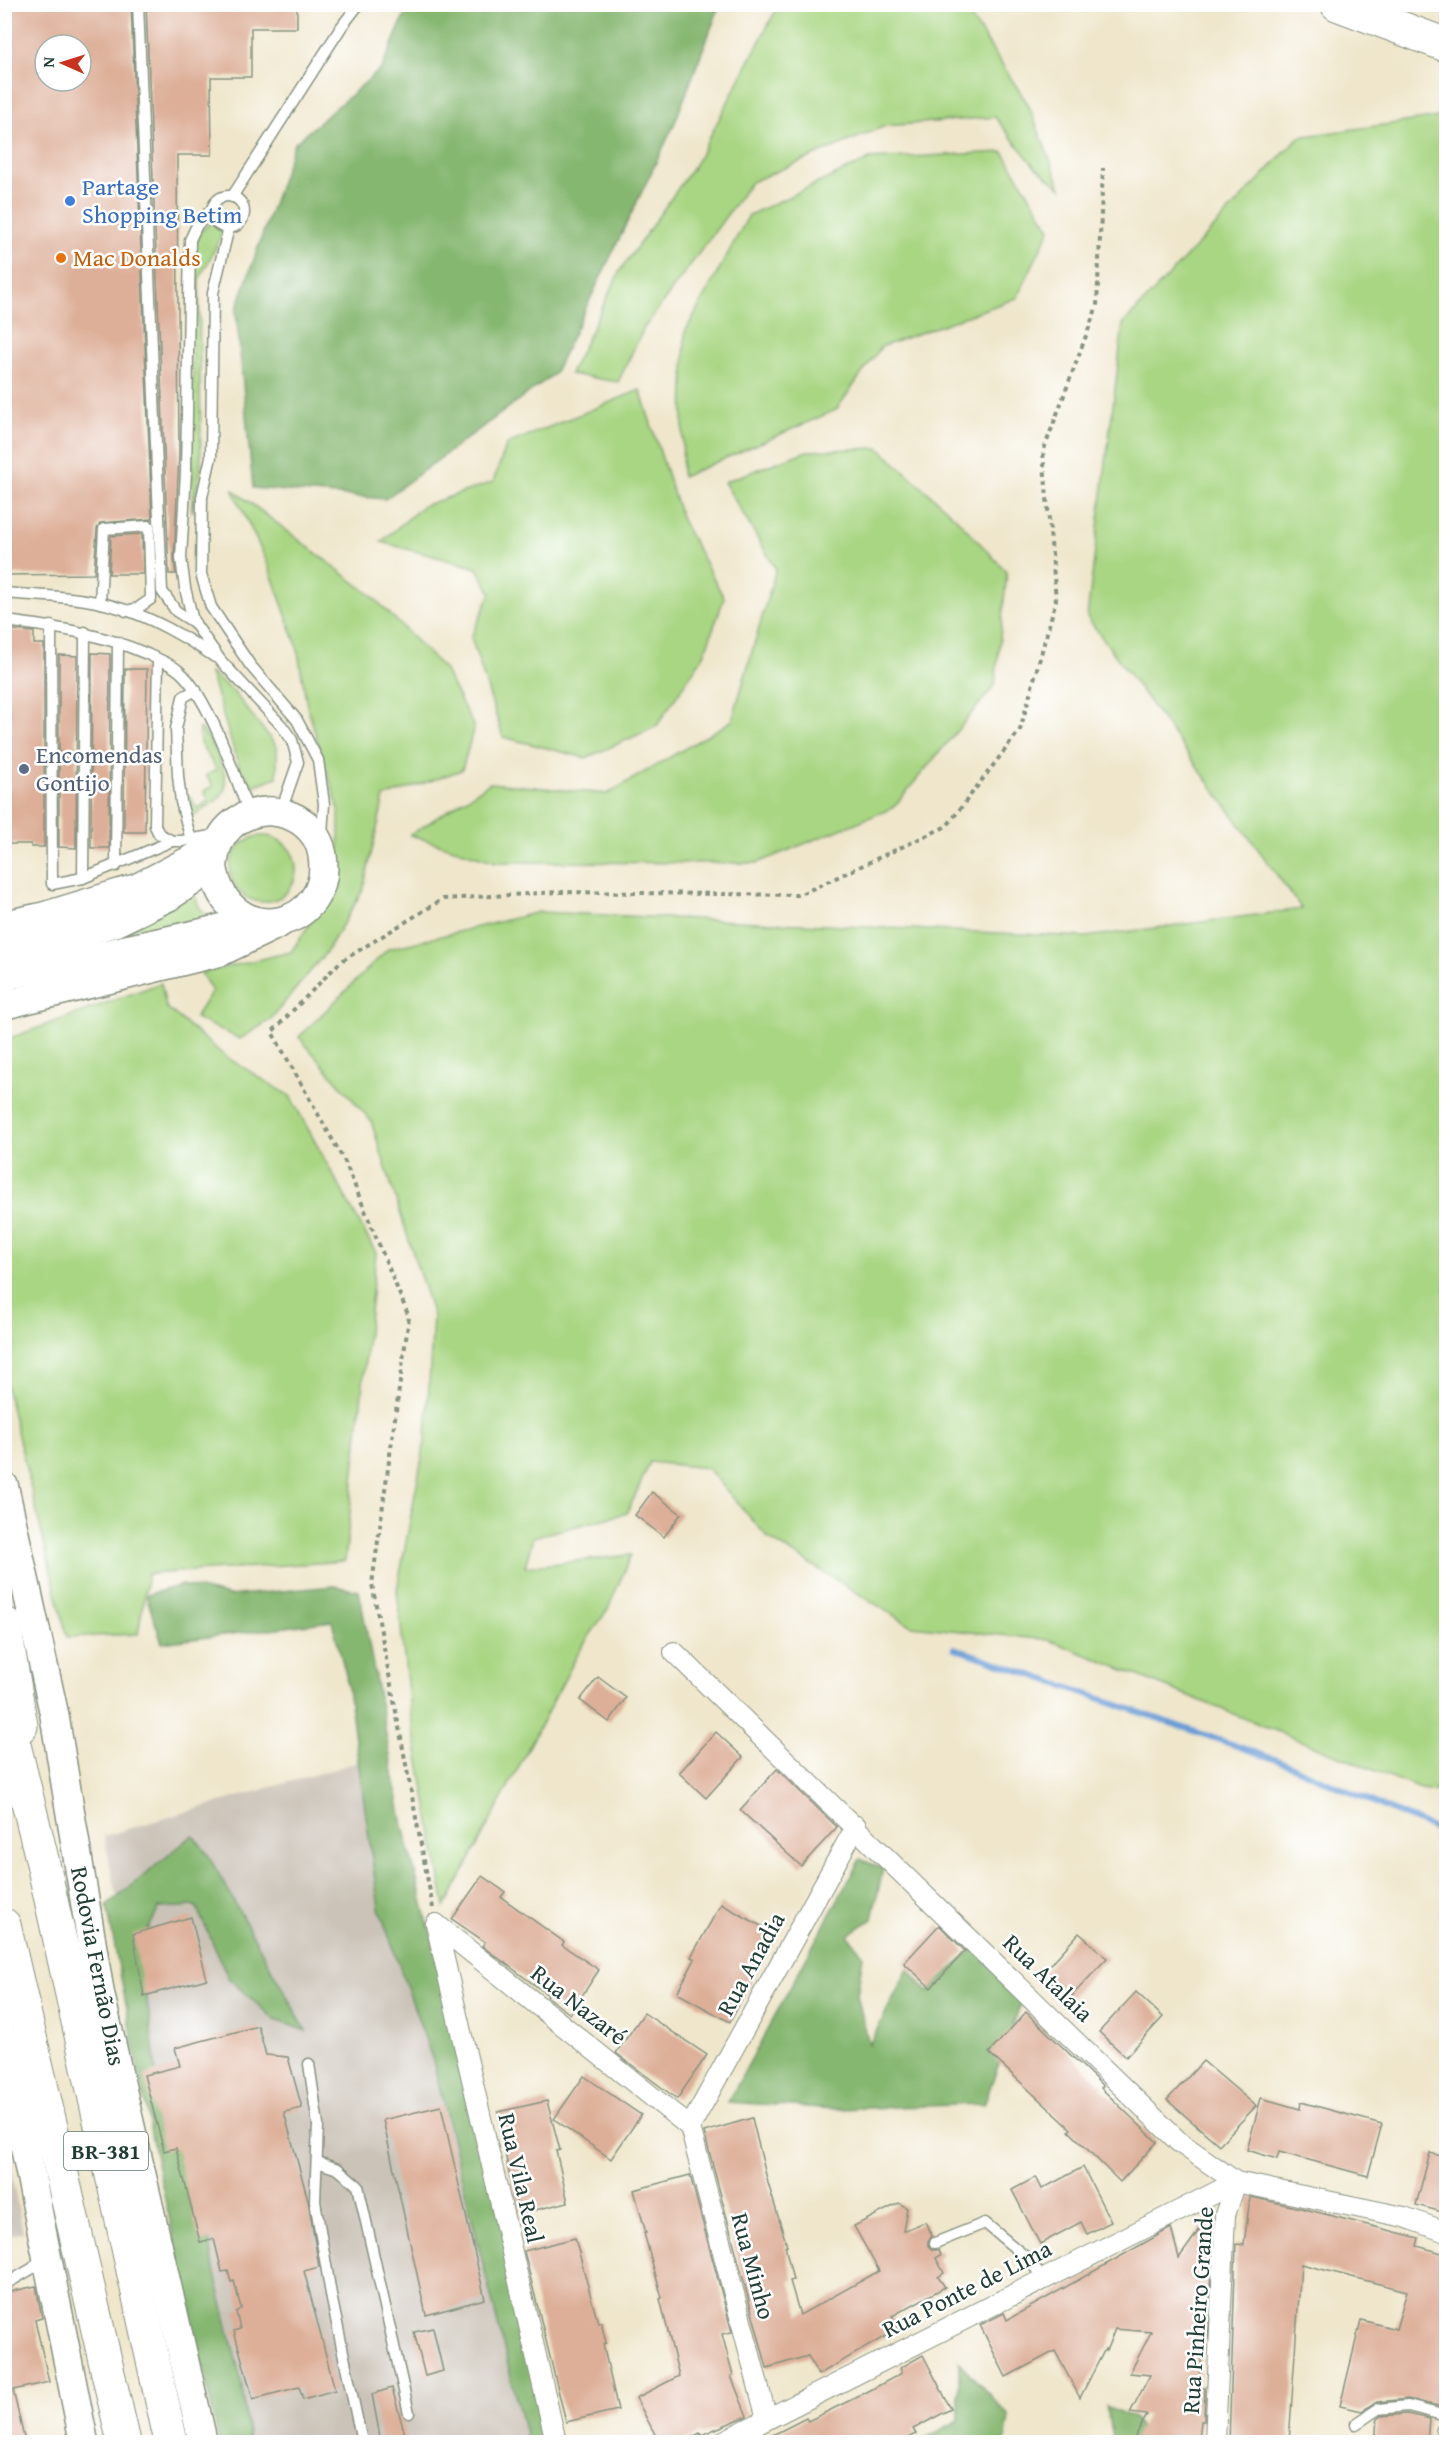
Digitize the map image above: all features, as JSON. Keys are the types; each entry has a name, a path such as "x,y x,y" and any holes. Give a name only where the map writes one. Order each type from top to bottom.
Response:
{"highway":[{"path":"1337,4 1446,45"},
{"path":"4,1623 44,1867"},
{"name":"Rodovia Fernão Dias","path":"4,1704 44,1867 171,2442"},
{"name":"BR-381","path":"4,1925 124,2442"}],"main road":[{"path":"4,954 116,922 168,897 211,846 240,819 249,814 270,810 281,812 305,824 315,834 321,847 325,865 322,883 314,900 301,913 220,952 4,1005"},
{"path":"211,846 216,884 224,900 237,912 253,920 268,923 284,921"},
{"path":"4,925 42,918 137,888 211,846"},
{"path":"4,976 253,920"},
{"name":"Rodovia Fernão Dias","path":"4,1486 54,1713 100,1994 203,2442"},
{"name":"BR-381","path":"4,2042 84,2442"}],"street":[{"name":"Rua Atalaia","path":"674,1652 856,1826 1179,2142 1236,2182 1404,2217 1446,2232"},
{"name":"Rua Anadia","path":"690,2127 856,1826"},
{"name":"Rua Nazaré","path":"436,1924 690,2127"},
{"name":"Rua Vila Real","path":"436,1924 556,2442"},
{"name":"Rua Minho","path":"690,2127 766,2419"},
{"name":"Rua Ponte de Lima","path":"722,2442 1236,2182"},
{"name":"Rua Pinheiro Grande","path":"1215,2442 1225,2215 1236,2182"},
{"path":"1445,2442 1446,2432"}],"lane":[{"path":"138,4 162,591 176,611 195,623"},
{"path":"232,197 342,26 359,4"},
{"path":"212,209 216,222 229,227 238,223 243,213 241,203 232,197 222,197 197,225 190,240 186,472 182,558 185,588 195,623 220,661 282,726 292,740 298,762 281,812"},
{"path":"229,227 213,293 211,457 202,497 201,574 211,607 250,665 297,720 318,760 324,804 321,847"},
{"path":"100,603 104,528 149,526 151,599 138,608 126,611"},
{"path":"4,592 100,603 126,611 180,633 220,661"},
{"path":"4,621 85,632 118,642 179,670 196,690 231,764 249,814"},
{"path":"51,626 52,884 83,878 172,841"},
{"path":"83,878 85,632"},
{"path":"116,866 118,642"},
{"path":"159,659 155,826 159,834 172,841 211,846"},
{"path":"196,690 183,697 176,729 181,802 211,846"},
{"path":"309,2064 318,2125 315,2201 332,2300 362,2442"},
{"path":"317,2162 338,2169 358,2186 409,2413"},
{"path":"935,2243 985,2223 1028,2259 1044,2279"},
{"path":"4,2284 33,2268 46,2252"},
{"path":"1356,2424 1378,2409 1408,2406 1446,2415"}],"path":[{"path":"436,1924 372,1584 408,1317 345,1162 273,1032 340,962 443,899 559,892 799,895 947,826 1020,730 1056,600 1043,452 1097,306 1103,168"}],"shaded area":[{"path":"372,1758 543,2442 234,2442 104,1836"},
{"path":"4,2138 23,2232 5,2237 4,2237"}],"green space":[{"path":"409,5 720,5 674,125 554,374 385,499 253,488 236,311 294,144 382,68"},
{"path":"785,5 963,5 1028,104 1061,188 1035,167 995,117 885,126 751,182 644,328 618,382 570,374 620,271 696,163 777,8"},
{"path":"1446,116 1446,1793 1421,1789 1049,1640 911,1626 768,1538 707,1468 650,1462 627,1513 533,1537 525,1567 631,1555 608,1609 581,1648 445,1907 410,1711 397,1590 426,1436 433,1316 371,1121 299,1037 388,949 539,912 1086,937 1302,909 1087,617 1123,324 1299,137"},
{"path":"1003,152 1050,229 1017,298 881,347 836,410 682,477 685,332 749,215 870,159"},
{"path":"213,221 217,228 224,231 199,280 201,469 192,512 193,252 200,232"},
{"path":"640,390 682,520 724,598 704,655 656,727 586,758 503,737 471,637 491,593 477,568 381,542 423,506 493,482 507,444"},
{"path":"879,448 956,518 1007,572 995,685 893,808 757,863 496,862 410,835 490,783 607,794 732,721 776,569 724,482 807,451"},
{"path":"232,489 371,595 444,669 474,727 462,770 384,797 363,890 327,951 270,1020 240,1039 195,1018 212,991 201,973 291,952 339,880 339,810 307,706 297,646 267,562"},
{"path":"210,673 232,690 277,747 277,777 253,786 239,767"},
{"path":"199,728 210,741 220,760 225,789 219,798 195,815 189,814 185,800 189,796 197,808 209,801 204,791 213,786 206,775 217,770 200,743"},
{"path":"257,836 269,836 281,841 291,851 296,869 294,882 281,897 269,902 257,902 245,897 235,887 230,875 230,863 235,851 245,841"},
{"path":"193,890 199,907 213,922 100,943"},
{"path":"161,983 166,1007 226,1057 290,1096 376,1253 345,1561 148,1574 138,1634 67,1637 5,1382 5,1040"},
{"path":"182,1585 229,1596 334,1586 359,1591 403,1826 475,2106 556,2442 527,2442 433,2061 379,1908 346,1675 332,1621 162,1643 146,1595"},
{"path":"193,1835 208,1855 306,2031 275,2020 229,1979 196,1906 159,1908 140,1946 158,2084 201,2191 215,2274 241,2380 249,2442 219,2442 155,2154 107,1906"},
{"path":"860,1859 883,1869 872,1919 848,1935 863,1955 857,1995 869,2045 908,1969 928,1992 973,1949 1023,1998 984,2104 837,2109 728,2102"},
{"path":"959,2362 1009,2416 1005,2442 919,2442 959,2420"},
{"path":"1106,2406 1134,2418 1148,2442 1113,2442"}],"building":[{"name":"Partage Shopping Betim","path":"4,4 131,4 152,519 100,523 97,529 94,574 4,575"},
{"path":"146,4 297,4 297,28 251,28 251,77 211,77 212,155 177,155 179,454 174,558 176,574 169,574"},
{"path":"142,534 143,574 109,574 111,536"},
{"path":"4,629 34,632 34,644 44,644 44,847 31,847 31,844 4,844"},
{"path":"92,653 110,654 109,848 91,848"},
{"path":"59,655 77,656 76,848 59,847"},
{"path":"125,669 147,669 145,832 124,832"},
{"path":"652,1492 681,1514 664,1537 635,1515"},
{"path":"598,1677 626,1698 609,1722 580,1700"},
{"path":"716,1732 743,1757 706,1798 679,1773"},
{"path":"777,1769 837,1827 801,1866 740,1810"},
{"path":"482,1876 505,1892 501,1897 564,1942 562,1945 599,1970 570,2014 482,1946 485,1942 452,1919"},
{"path":"721,1904 776,1934 730,2022 677,1993 695,1959 691,1957"},
{"path":"191,1917 207,1979 144,1996 133,1934"},
{"path":"939,1925 965,1951 931,1988 904,1963"},
{"path":"1079,1933 1107,1958 1069,1999 1042,1974"},
{"path":"1136,1992 1163,2017 1126,2057 1099,2032"},
{"path":"1026,2012 1157,2142 1120,2182 1069,2131 1071,2129 989,2053"},
{"path":"644,2013 707,2055 677,2099 616,2053"},
{"path":"258,2026 266,2055 288,2057 302,2108 284,2112 308,2200 319,2267 304,2271 335,2390 303,2399 299,2387 253,2399 234,2331 240,2329 236,2312 241,2308 234,2281 231,2282 228,2271 222,2272 214,2239 200,2242 176,2148 164,2151 144,2075 180,2066 175,2048"},
{"path":"1203,2061 1256,2106 1219,2145 1167,2100"},
{"path":"584,2076 641,2115 611,2159 554,2119"},
{"path":"1261,2098 1300,2109 1301,2102 1382,2124 1368,2176 1279,2152 1277,2159 1247,2150"},
{"path":"547,2101 560,2150 556,2151 568,2202 519,2214 498,2112"},
{"path":"441,2106 485,2299 426,2315 383,2120"},
{"path":"752,2118 787,2246 785,2246 793,2280 790,2281 800,2315 879,2271 854,2226 899,2203 907,2208 903,2231 925,2222 932,2236 928,2241 928,2246 933,2250 939,2250 941,2255 936,2258 944,2273 938,2277 945,2287 892,2316 898,2329 818,2375 808,2356 767,2368 704,2132"},
{"path":"1430,2153 1446,2157 1446,2213 1416,2205"},
{"path":"1083,2167 1111,2222 1087,2234 1081,2222 1040,2244 1012,2190 1036,2177 1042,2189"},
{"path":"690,2175 732,2332 722,2334 733,2375 731,2376 747,2416 701,2435 700,2433 683,2442 659,2442 636,2398 679,2376 660,2299 662,2298 634,2190"},
{"path":"1250,2197 1419,2238 1417,2246 1446,2254 1446,2388 1442,2407 1408,2399 1377,2402 1362,2411 1340,2406 1361,2320 1396,2329 1407,2291 1301,2264 1289,2442 1229,2442 1236,2244 1244,2245"},
{"path":"1210,2215 1209,2243 1212,2243 1208,2338 1204,2338 1198,2388 1205,2388 1204,2421 1201,2421 1199,2442 1132,2442 1147,2415 1130,2413 1150,2375 1130,2373 1151,2332 1115,2329 1106,2351 1105,2349 1080,2398 1055,2351 1006,2377 980,2325 1004,2313 1007,2320 1171,2228 1179,2258"},
{"path":"575,2238 598,2323 601,2322 606,2343 603,2344 618,2410 566,2422 524,2251"},
{"path":"36,2286 42,2318 35,2320 49,2382 13,2390 25,2442 4,2442 4,2293"},
{"path":"433,2328 443,2371 425,2376 414,2332"},
{"path":"923,2355 951,2409 913,2429 916,2434 899,2442 759,2442 806,2418 808,2421 865,2393 902,2373 900,2368"},
{"path":"392,2388 407,2442 381,2442 372,2394"},
{"path":"1407,2414 1429,2419 1427,2442 1375,2442 1377,2419 1381,2416"}],"waterway":[{"path":"954,1648 1277,1760 1435,1829 1446,1829"}],"place":[{"name":"Partage Shopping Betim","path":"70,201"},
{"name":"Mac Donalds","path":"61,258"},
{"name":"Encomendas Gontijo","path":"24,769"}]}
